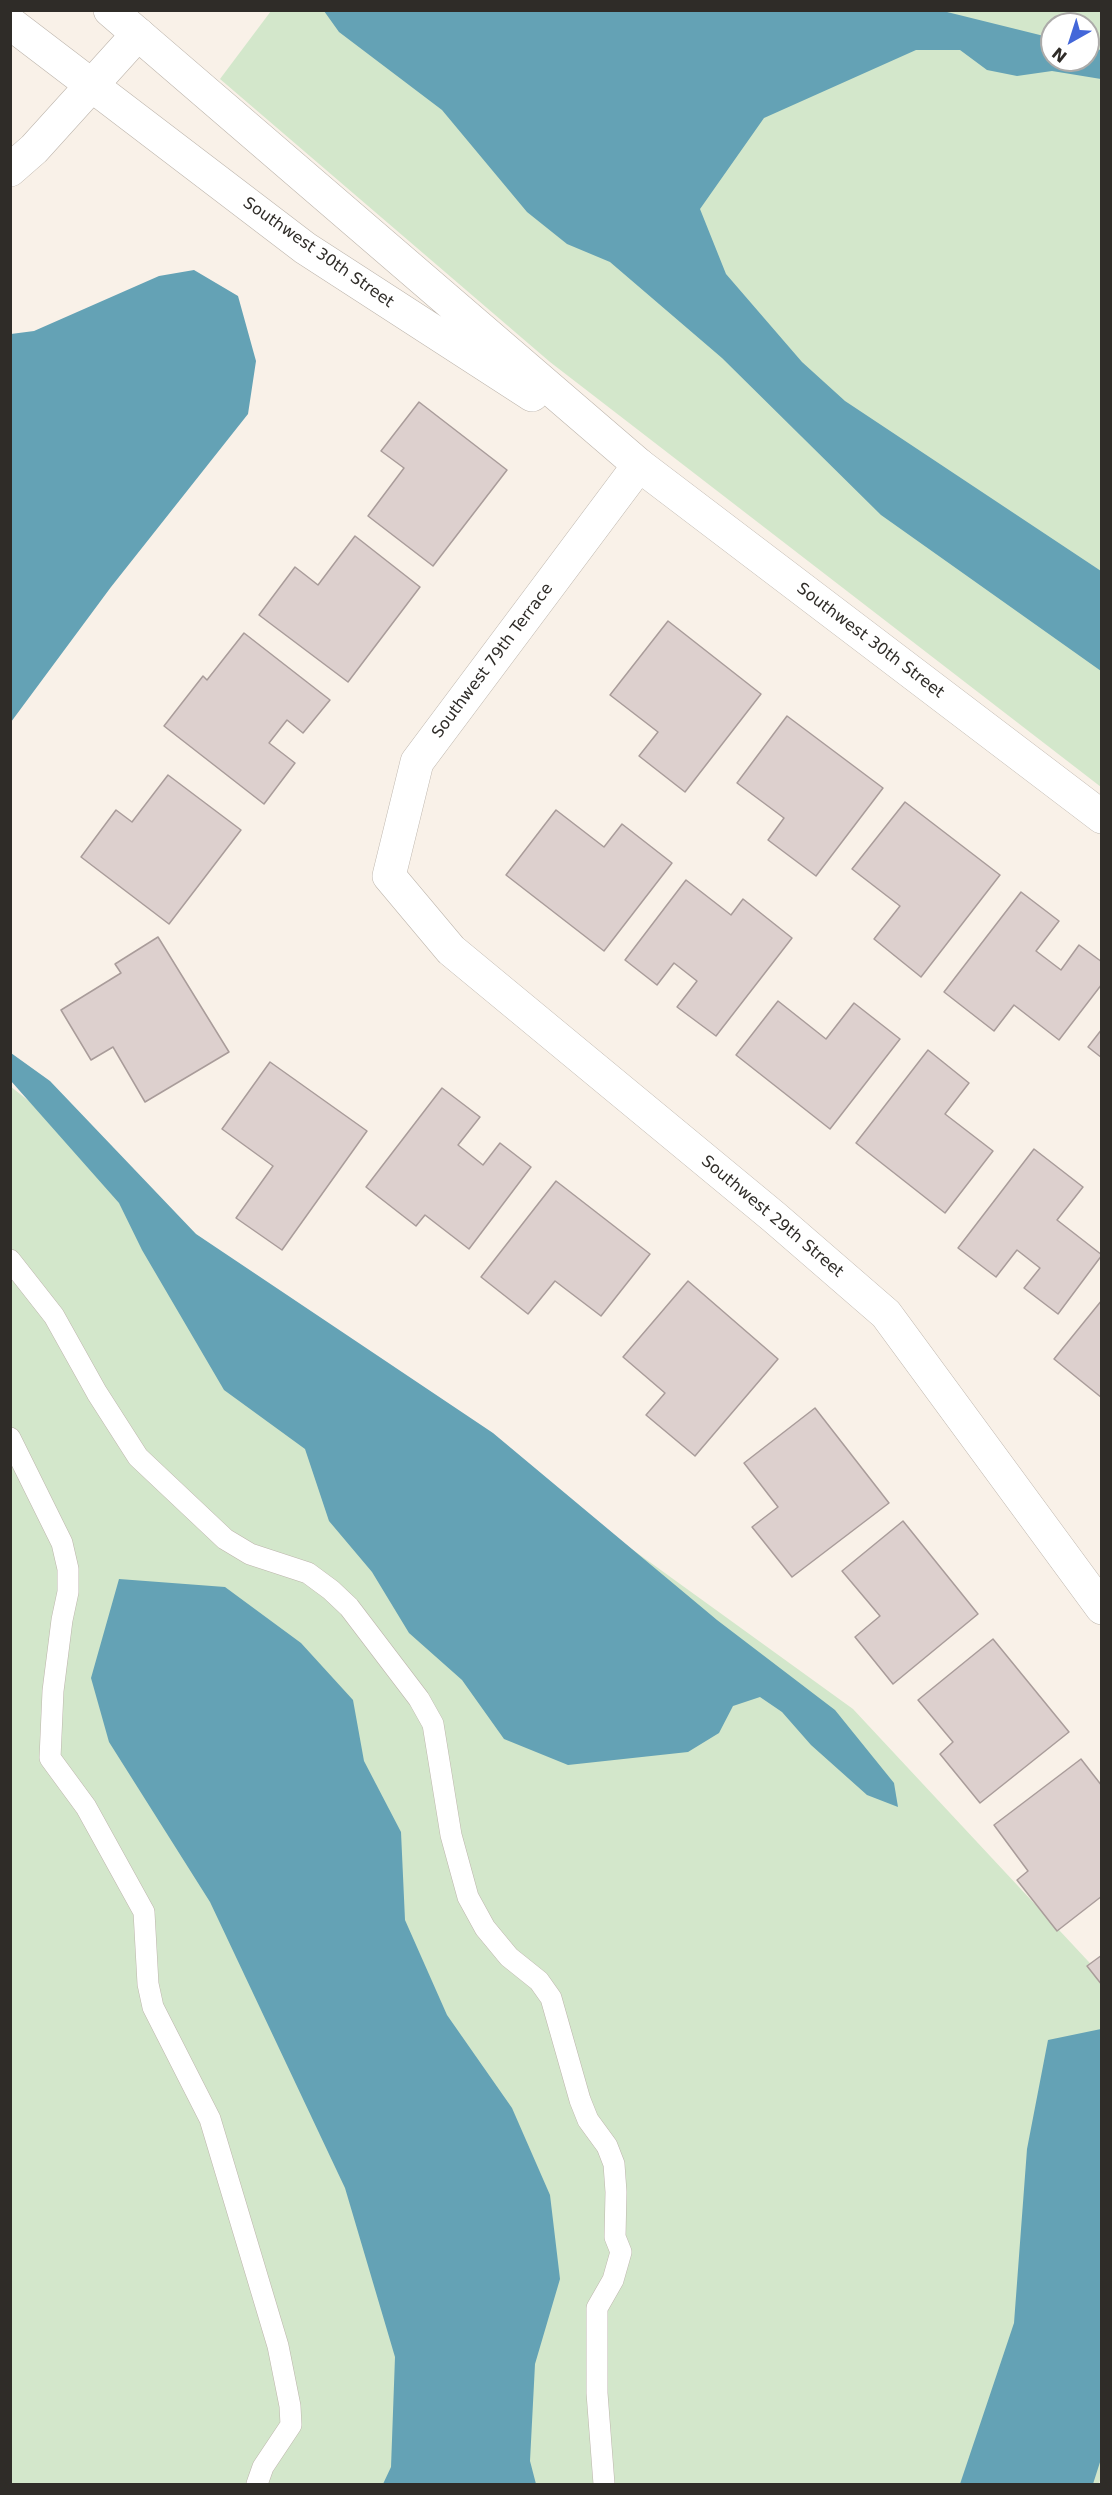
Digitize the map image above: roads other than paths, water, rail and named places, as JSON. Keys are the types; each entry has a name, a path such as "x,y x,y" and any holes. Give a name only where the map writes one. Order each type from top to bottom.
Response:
{"street":[{"name":"Southwest 30th Street","path":"110,10 639,465 1101,817"},
{"name":"Southwest 30th Street","path":"10,23 305,248 639,465"},
{"path":"10,170 34,149 138,34"},
{"name":"Southwest 79th Terrace","path":"389,876 417,762 639,465"},
{"name":"Southwest 29th Street","path":"389,876 450,950 774,1217 886,1314 1101,1608"}],"lane":[{"path":"10,1260 54,1316 123,1437 138,1457 225,1539 250,1554 308,1573 331,1590 348,1606 398,1671 419,1699 433,1724 451,1835 468,1897 484,1928 509,1957 539,1982 551,1998 580,2100 588,2120 608,2146 614,2164 615,2237 621,2252 613,2280 597,2308 597,2393 604,2484"},
{"path":"10,1438 62,1543 68,1569 68,1592 53,1692 50,1758 86,1807 144,1912 148,1984 153,2007 210,2119 278,2346 290,2406 291,2425 263,2467 258,2484"}],"water":[{"path":"939,10 1040,35 1040,72 1045,72 1017,76 987,70 960,50 916,50 764,118 700,209 726,274 802,362 845,401 1101,571 1101,671 881,515 722,358 610,262 567,244 527,212 442,110 339,32 324,11"},
{"path":"1100,50 1101,79 1058,72 1100,72"},
{"path":"194,270 238,296 256,361 248,414 111,587 11,722 11,334 34,331 159,276"},
{"path":"11,1053 50,1081 196,1234 493,1433 717,1620 835,1710 894,1783 898,1807 867,1795 811,1745 782,1712 760,1697 733,1706 719,1733 688,1752 568,1765 504,1739 462,1680 409,1633 372,1572 329,1521 305,1449 224,1390 142,1250 119,1203 11,1081"},
{"path":"119,1579 225,1587 301,1643 353,1700 364,1761 401,1832 405,1920 447,2015 512,2108 550,2195 560,2279 535,2364 530,2461 536,2484 383,2484 391,2467 395,2357 345,2188 210,1902 109,1742 91,1678"},
{"path":"1101,2029 1101,2459 1093,2484 960,2484 1014,2323 1027,2149 1048,2040"}]}
